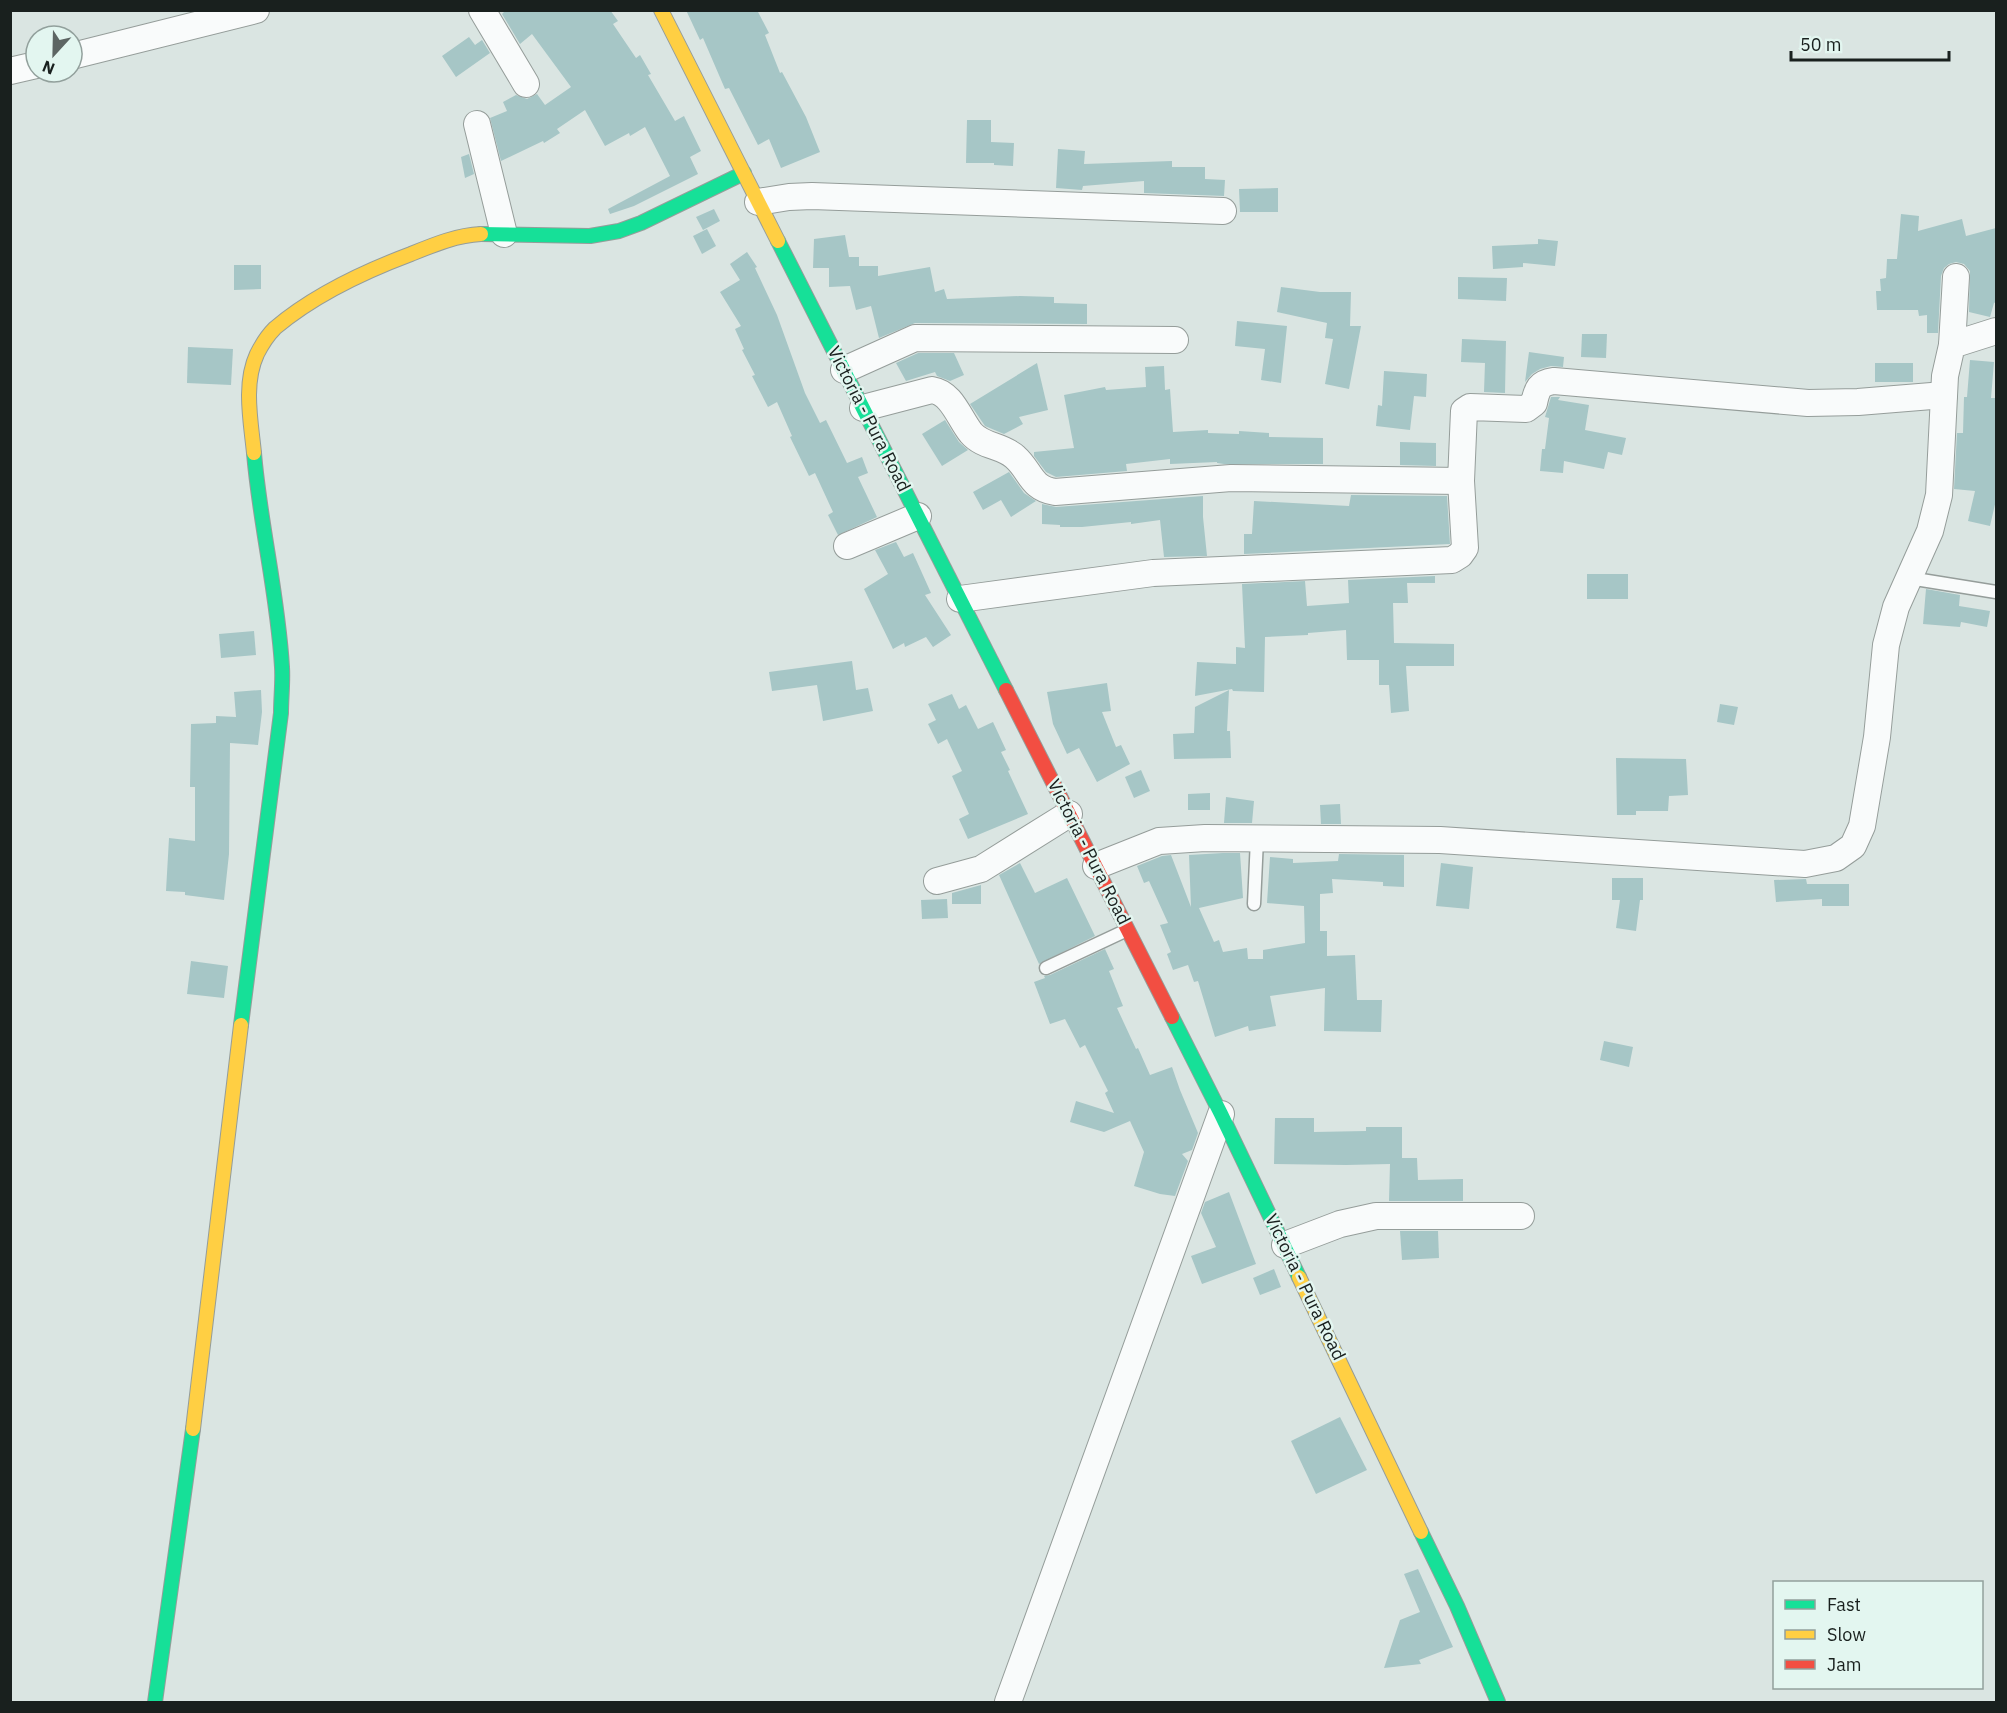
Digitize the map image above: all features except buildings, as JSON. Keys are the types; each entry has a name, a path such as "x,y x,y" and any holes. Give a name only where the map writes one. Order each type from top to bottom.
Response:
{"main road":[{"name":"Victoria - Pura Road","path":"661,10 1286,1245 1457,1606 1498,1702"},
{"path":"155,1702 203,1355 243,1004 281,713 282,669 273,584 258,499 250,406 250,376 256,354 273,330 306,305 372,270 440,242 477,234 590,236 619,231 641,223 744,173"}],"street":[{"path":"84,53 256,10"},
{"path":"482,10 526,84"},
{"path":"477,124 504,234"},
{"path":"758,202 812,196 1223,211"},
{"path":"1096,866 1159,841 1257,839 1440,840 1805,864 1836,858 1853,846 1862,826 1877,736 1886,645 1896,607 1930,531 1939,495 1945,376 1952,345 1956,277"},
{"path":"1952,345 1996,331"},
{"path":"844,370 915,338 1175,340"},
{"path":"960,599 1153,573 1452,560 1465,548 1461,481 1464,411 1470,407 1526,409 1534,403 1538,389 1544,382 1808,403 1858,402 1944,395"},
{"path":"863,408 932,390 938,391 946,396 971,433 981,442 1003,449 1015,457 1036,485 1055,492 1231,478 1461,481"},
{"path":"848,546 918,516"},
{"path":"937,881 981,869 1069,814"},
{"path":"1008,1702 1221,1114"},
{"path":"1286,1245 1340,1224 1376,1216 1521,1216"}],"lane":[{"path":"1909,578 1996,592"},
{"path":"1254,904 1257,839"},
{"path":"1046,968 1128,929"}],"traffic: fast":[{"path":"481,234 590,236 619,231 641,223 744,173"},
{"path":"778,241 1006,690"},
{"path":"241,1025 281,713 282,678 277,613 254,453"},
{"path":"1172,1017 1299,1277"},
{"path":"155,1702 193,1429"},
{"path":"1421,1532 1457,1606 1498,1702"}],"traffic: slow":[{"path":"661,10 778,241"},
{"path":"254,453 249,403 250,378 257,354 275,328 306,305 357,277 436,244 454,238 481,234"},
{"path":"193,1429 241,1025"},
{"path":"1299,1277 1421,1532"}],"traffic: jam":[{"path":"1006,690 1172,1017"}]}
